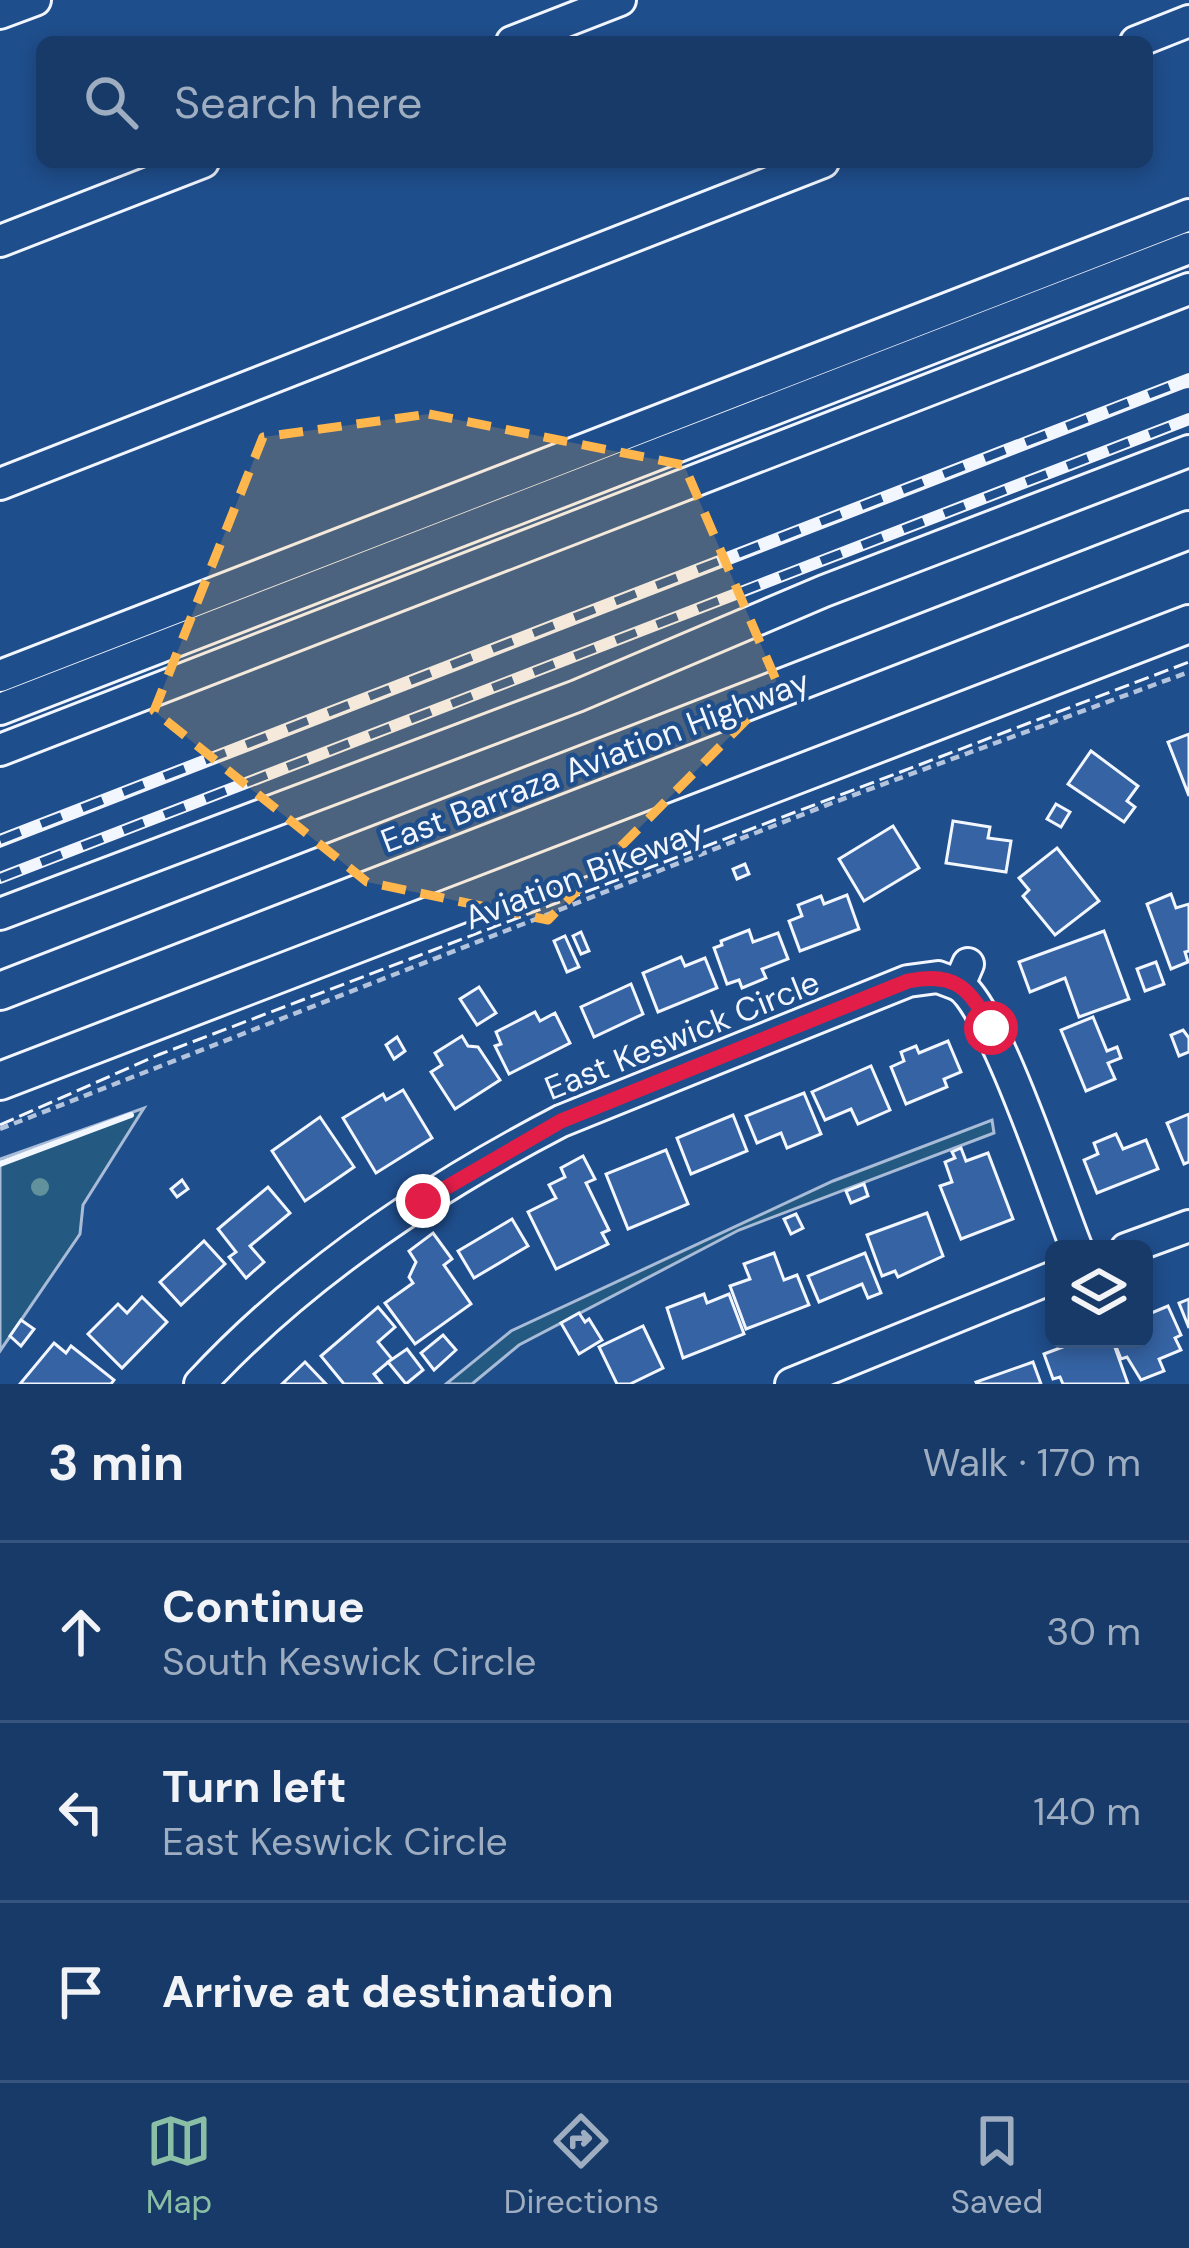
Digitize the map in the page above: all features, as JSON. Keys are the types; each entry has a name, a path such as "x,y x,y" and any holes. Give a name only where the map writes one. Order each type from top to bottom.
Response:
{"main road":[{"name":"East Barraza Aviation Highway","path":"0,992 1189,530"},
{"path":"0,1082 1189,624"}],"street":[{"path":"0,13 34,0"},
{"path":"527,36 620,0"},
{"path":"1152,36 1189,22"},
{"path":"0,241 188,168"},
{"path":"0,484 808,168"},
{"path":"0,676 1189,215"},
{"path":"0,709 1189,248"},
{"path":"0,750 1189,289"},
{"path":"0,864 1189,403"},
{"path":"0,914 577,696 824,591 1189,452"},
{"name":"East Keswick Circle","path":"200,1384 271,1313 324,1270 512,1147 561,1121 908,981 963,975 991,1028 1073,1240"},
{"path":"1151,1240 1189,1226"},
{"path":"790,1384 1045,1281"}],"path":[{"name":"Aviation Bikeway","path":"0,1129 832,803 1189,672"}],"highlighted area":[{"path":"429,414 684,465 779,687 548,920 367,882 154,711 263,437"}],"shaded area":[{"path":"144,1108 83,1205 80,1234 0,1351 0,1159"},
{"path":"992,1120 994,1133 739,1230 519,1345 472,1384 446,1384 511,1331 833,1181"}],"building":[{"path":"1189,734 1189,796 1168,742"},
{"path":"1091,751 1138,786 1127,801 1135,807 1124,822 1068,784"},
{"path":"1056,804 1070,812 1061,827 1047,819"},
{"path":"953,821 990,827 988,838 1011,841 1006,872 946,863"},
{"path":"893,826 919,868 864,901 839,859"},
{"path":"1057,848 1099,901 1055,935 1023,896 1029,890 1019,878"},
{"path":"745,864 749,874 737,879 733,869"},
{"path":"1171,894 1176,908 1189,904 1189,951 1185,952 1188,962 1171,969 1147,904"},
{"path":"847,895 859,929 800,951 789,921 802,916 798,905 821,896 824,904"},
{"path":"749,930 753,942 778,933 788,959 762,969 766,978 742,988 739,980 727,984 714,948"},
{"path":"1104,931 1129,999 1079,1017 1065,978 1030,992 1019,962"},
{"path":"581,932 589,951 581,954 573,936"},
{"path":"565,936 579,967 567,972 554,941"},
{"path":"681,957 685,966 705,958 717,988 658,1012 643,973"},
{"path":"1156,962 1164,984 1145,991 1137,969"},
{"path":"631,984 643,1014 594,1037 581,1007"},
{"path":"479,987 496,1013 477,1025 460,999"},
{"path":"535,1012 540,1021 555,1013 570,1043 509,1074 495,1046 501,1044 496,1032"},
{"path":"1093,1017 1107,1051 1117,1047 1121,1058 1108,1063 1115,1079 1086,1091 1061,1030"},
{"path":"1183,1030 1189,1038 1189,1052 1179,1056 1171,1035"},
{"path":"462,1036 468,1046 478,1047 500,1080 455,1109 431,1072 442,1065 435,1053"},
{"path":"397,1037 405,1051 394,1059 386,1045"},
{"path":"948,1041 961,1072 944,1079 947,1087 906,1104 891,1067 904,1061 901,1052 916,1046 919,1053"},
{"path":"871,1066 890,1110 858,1124 851,1109 825,1120 812,1092"},
{"path":"403,1090 432,1138 376,1173 343,1118 383,1094 386,1100"},
{"path":"804,1093 821,1134 787,1148 781,1133 757,1143 746,1116"},
{"path":"1189,1114 1189,1162 1184,1164 1167,1123"},
{"path":"733,1115 747,1151 691,1174 677,1138"},
{"path":"320,1117 354,1167 305,1201 272,1151"},
{"path":"1116,1134 1123,1149 1146,1140 1158,1169 1097,1193 1084,1160 1098,1154 1094,1143"},
{"path":"961,1148 966,1161 988,1153 1013,1219 961,1239 940,1186 952,1182 945,1162"},
{"path":"666,1150 688,1204 628,1229 606,1174"},
{"path":"583,1156 595,1179 586,1183 609,1230 602,1233 608,1244 556,1269 528,1212 556,1198 549,1185 565,1177 561,1168"},
{"path":"182,1180 188,1189 177,1197 171,1189"},
{"path":"864,1184 868,1196 851,1203 846,1191"},
{"path":"268,1187 290,1213 250,1246 264,1262 246,1278 229,1257 236,1252 218,1229"},
{"path":"927,1213 943,1256 898,1277 895,1271 882,1276 867,1235"},
{"path":"796,1214 803,1228 791,1234 784,1219"},
{"path":"512,1219 528,1246 474,1278 458,1251"},
{"path":"433,1233 452,1259 444,1265 471,1304 415,1344 385,1303 413,1283 409,1277 416,1262 409,1251"},
{"path":"204,1241 225,1264 181,1305 160,1282"},
{"path":"774,1253 784,1280 797,1275 809,1305 746,1329 730,1286 750,1279 744,1264"},
{"path":"865,1253 881,1293 868,1298 862,1284 819,1302 808,1276"},
{"path":"704,1294 707,1303 729,1294 744,1334 683,1358 667,1308"},
{"path":"142,1297 167,1322 122,1368 88,1334 118,1304 127,1313"},
{"path":"1189,1299 1189,1328 1179,1303"},
{"path":"1168,1306 1181,1335 1175,1338 1181,1350 1159,1359 1164,1371 1141,1380 1117,1348 1153,1348 1153,1312"},
{"path":"378,1307 395,1327 378,1342 392,1359 374,1374 382,1384 344,1384 321,1356"},
{"path":"579,1313 585,1322 589,1319 602,1340 579,1354 561,1323"},
{"path":"21,1320 34,1329 21,1346 10,1336"},
{"path":"643,1326 663,1368 630,1384 617,1384 599,1347"},
{"path":"443,1335 456,1350 434,1370 421,1353"},
{"path":"54,1343 66,1353 71,1346 114,1380 111,1384 20,1384"},
{"path":"1060,1348 1115,1348 1128,1384 1063,1384 1060,1377 1053,1379 1044,1354"},
{"path":"407,1349 423,1370 406,1384 388,1362"},
{"path":"305,1362 326,1384 282,1384"},
{"path":"1033,1362 1041,1384 976,1382"}],"railway":[{"path":"0,840 1189,379"},
{"path":"0,878 1189,419"}],"fence":[{"path":"0,1125 158,1055 1189,662"}],"wall":[{"path":"0,1164 131,1115"}],"route":[{"path":"423,1201 561,1121 908,981 938,977 958,985 970,992 991,1028"}]}
